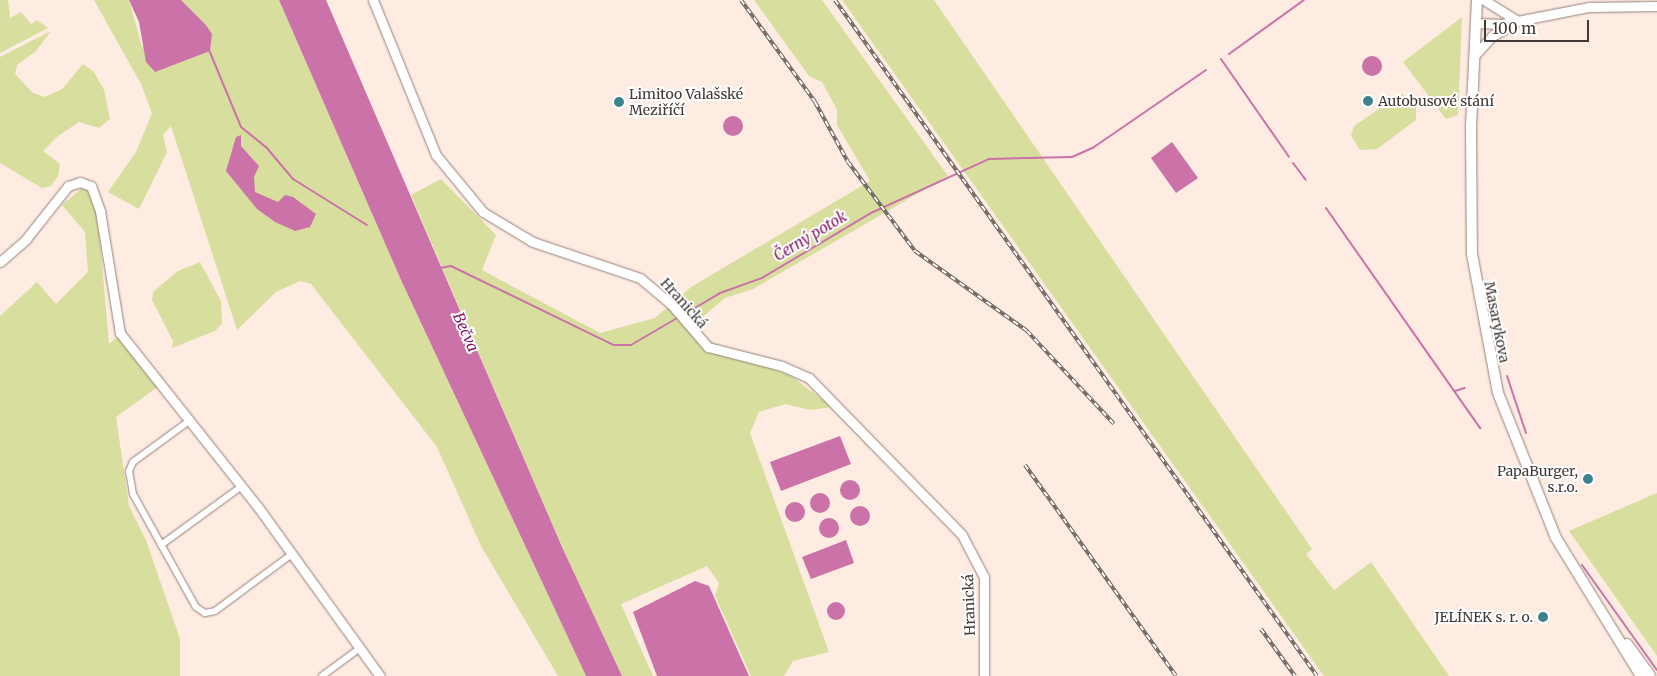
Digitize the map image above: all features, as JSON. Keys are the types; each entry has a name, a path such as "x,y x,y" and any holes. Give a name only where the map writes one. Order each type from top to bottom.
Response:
{"main road":[{"name":"Masarykova","path":"1477,0 1470,228 1483,331 1498,393 1534,492 1596,603 1641,676"},
{"name":"Masarykova","path":"1596,603 1650,676"}],"street":[{"name":"Hranická","path":"374,0 432,147 460,188 515,234 632,274 659,292 702,342 720,353 782,366 816,383 962,535 984,577 984,676"},
{"path":"1484,0 1519,21"},
{"path":"1476,23 1519,21 1566,10 1627,3 1657,6"},
{"path":"1474,56 1492,36 1519,21"},
{"path":"0,262 26,240 68,186 80,182 91,186 100,211 120,333 242,486 380,676"},
{"path":"189,421 133,462 129,471 133,494 196,607 205,614 215,611 292,554"},
{"path":"162,544 242,486"},
{"path":"322,676 360,648"}],"green space":[{"path":"0,0 8,0 10,18 21,12 31,24 37,20 48,28 0,53"},
{"path":"94,0 129,0 142,47 210,51 212,34 206,25 181,0 279,0 401,280 586,676 558,676 481,546 437,447 311,284 300,281 276,292 237,330 171,126 163,135 167,152 139,209 108,192 136,152 152,113 141,84"},
{"path":"754,0 822,0 948,176 753,289 725,298 699,320 702,336 720,349 791,376 832,407 810,410 786,404 759,412 750,433 829,652 793,661 784,676 751,676 715,596 719,583 707,566 621,604 653,676 622,676 562,547 411,195 441,179 496,235 482,270 600,333 655,318 691,287 870,181 837,125 837,110 822,82 809,76"},
{"path":"842,0 934,0 1312,549 1306,554 1334,590 1371,562 1449,676 1324,676"},
{"path":"1462,17 1458,115 1446,119 1403,62"},
{"path":"51,31 36,51 17,65 15,74 33,93 45,97 62,89 83,64 94,72 104,90 110,119 99,128 79,122 58,136 43,151 60,164 58,176 51,186 42,188 0,163 0,57"},
{"path":"1401,94 1416,101 1416,120 1377,149 1360,150 1351,136 1354,126"},
{"path":"82,188 92,194 98,218 109,344 119,336 159,386 116,417 129,506 146,540 180,639 180,676 0,676 0,316 37,282 56,304 88,272 85,232 62,205"},
{"path":"200,262 221,301 222,323 215,331 172,348 173,341 152,300 153,292 178,271"},
{"path":"1657,493 1657,656 1569,531"}],"water":[{"path":"129,0 181,0 206,25 212,34 210,51 155,72 146,62 139,22"},
{"name":"Bečva","path":"279,0 326,0 562,547 622,676 586,676 401,280"},
{"path":"1372,56 1379,59 1382,66 1379,73 1372,76 1365,73 1362,66 1365,59"},
{"path":"733,116 740,119 743,126 740,133 733,136 726,133 723,126 726,119"},
{"path":"241,135 241,146 259,166 254,177 255,192 278,202 285,195 293,197 316,214 310,227 295,231 275,222 257,209 226,171 236,137"},
{"path":"1172,142 1198,178 1176,193 1151,158"},
{"path":"840,436 851,464 781,491 770,462"},
{"path":"850,480 857,483 860,490 857,497 850,500 843,497 840,490 843,483"},
{"path":"820,493 827,496 830,503 827,510 820,513 813,510 810,503 813,496"},
{"path":"795,502 802,505 805,512 802,519 795,522 788,519 785,512 788,505"},
{"path":"860,506 867,509 870,516 867,523 860,526 853,523 850,516 853,509"},
{"path":"829,518 836,521 839,528 836,535 829,538 822,535 819,528 822,521"},
{"path":"846,540 854,563 811,579 802,557"},
{"path":"695,581 709,586 749,676 657,676 633,612"},
{"path":"836,602 842,605 845,611 842,617 836,620 830,617 827,611 830,605"}],"waterway":[{"name":"Černý potok","path":"1229,54 1304,0"},
{"path":"209,50 241,127 266,147 293,179 367,225"},
{"path":"1221,59 1289,157"},
{"name":"Černý potok","path":"683,315 720,293 762,278 871,213 989,159 1072,157 1094,147 1206,70"},
{"path":"1293,163 1306,180"},
{"path":"1326,208 1480,428"},
{"name":"Černý potok","path":"440,268 451,266 614,345 631,345 679,317"},
{"path":"1507,376 1526,433"},
{"path":"1455,391 1465,388"},
{"path":"1582,565 1657,670"}],"railway":[{"path":"741,0 815,102 848,162 915,251 1027,331 1114,424"},
{"path":"835,0 1317,676"},
{"path":"1025,465 1176,676"},
{"path":"1261,629 1295,676"}],"place":[{"name":"Autobusové stání","path":"1368,101"},
{"name":"Limitoo Valašské Meziříčí","path":"619,102"},
{"name":"PapaBurger, s.r.o.","path":"1588,479"},
{"name":"JELÍNEK s. r. o.","path":"1543,617"}]}
